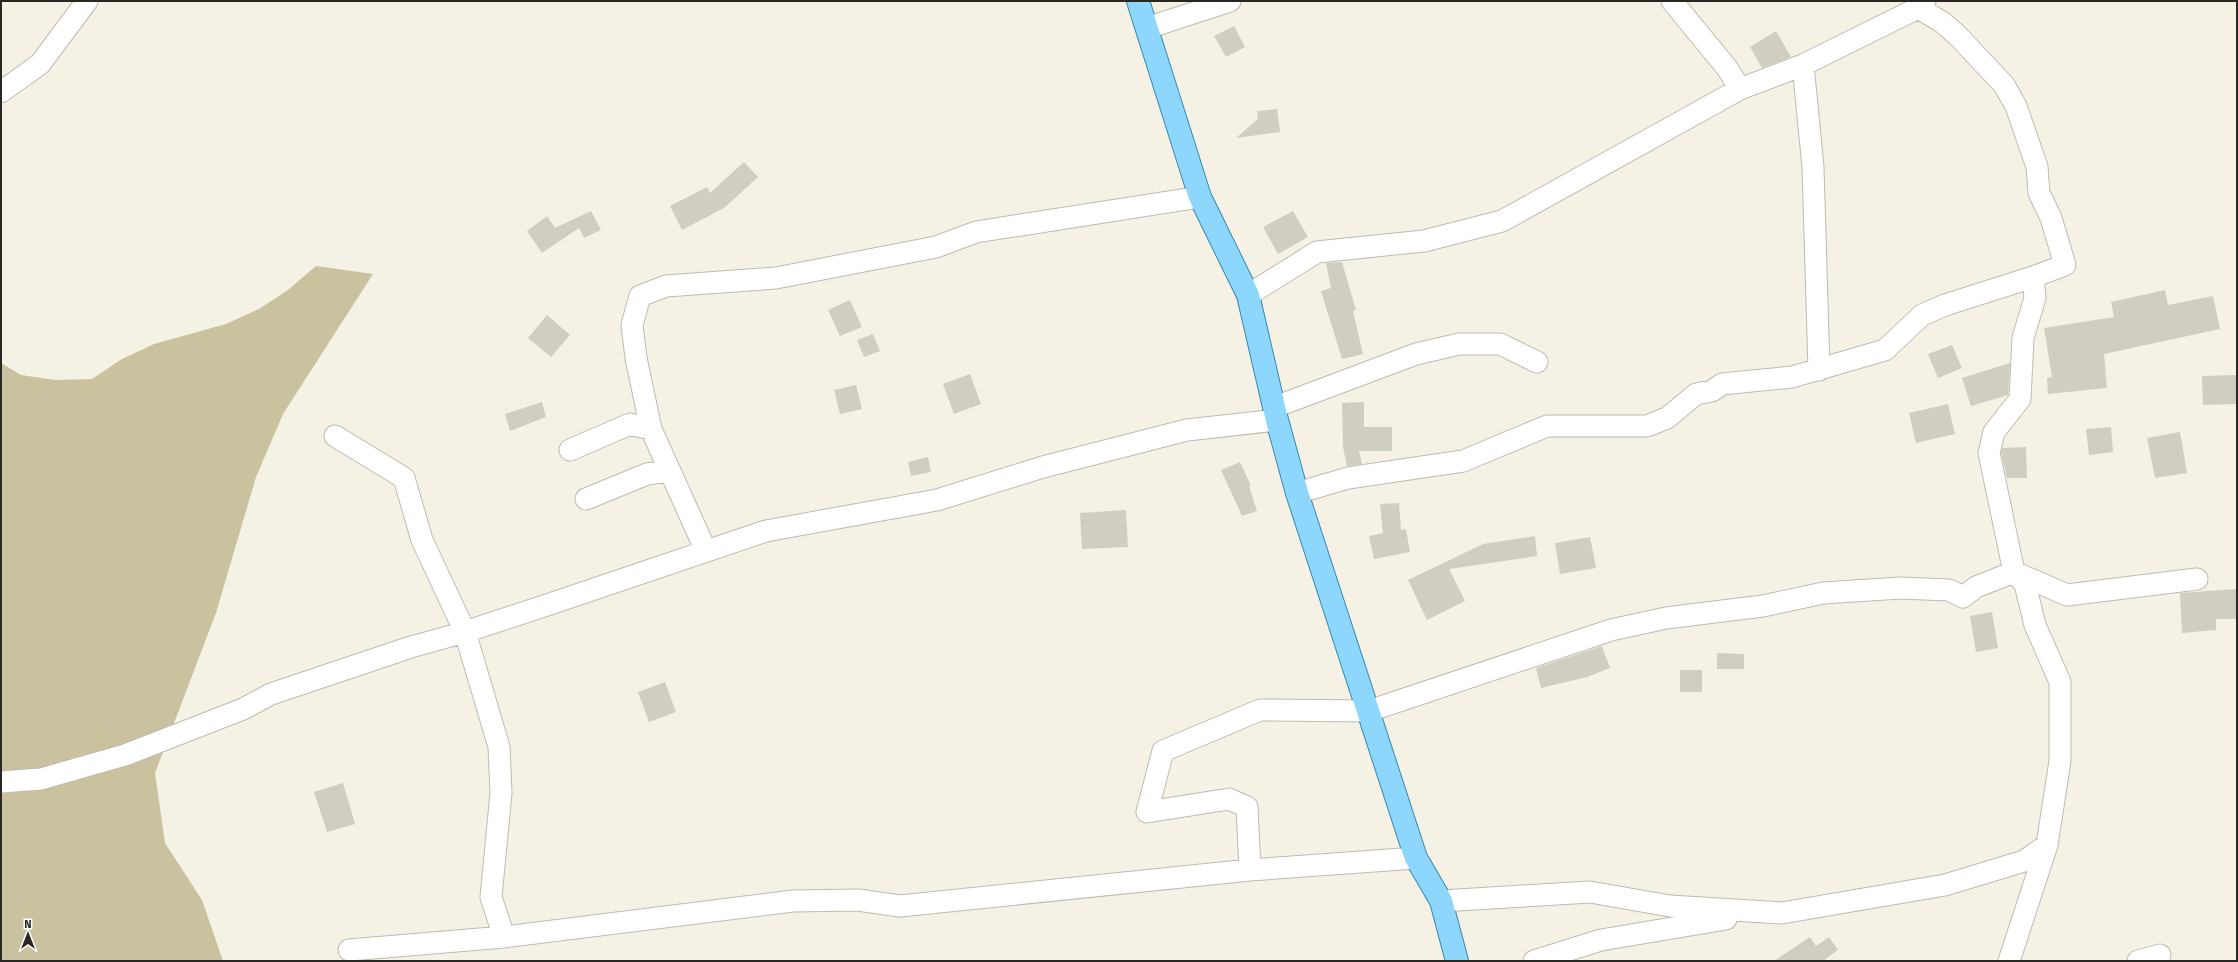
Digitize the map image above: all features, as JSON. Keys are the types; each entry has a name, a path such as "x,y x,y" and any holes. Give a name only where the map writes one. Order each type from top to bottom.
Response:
{"main road":[{"path":"1138,1 1200,197 1248,294 1276,414 1297,493 1416,858 1440,901 1457,961"}],"street":[{"path":"1,92 40,64 87,1"},
{"path":"1147,28 1230,1"},
{"path":"1672,1 1727,68 1740,89"},
{"path":"1248,294 1317,252 1424,241 1502,221 1740,89 1804,65 1922,5 1958,36 2004,85 2016,106 2038,167 2039,193 2051,218 2065,265 2033,277 1945,305 1922,315 1885,350 1792,377 1722,384 1712,391 1696,394 1667,418 1647,426 1547,426 1463,461 1348,478 1297,493"},
{"path":"1804,65 1812,167 1819,370"},
{"path":"706,551 650,429 636,358 632,325 640,296 666,286 776,278 936,247 976,232 1200,197"},
{"path":"2009,961 2047,845 2060,762 2060,682 2035,625 2025,584 2014,572 1989,453 1994,432 2020,399 2023,338 2035,298 2033,277"},
{"path":"1,782 41,779 125,755 243,710 271,694 411,647 465,632 766,531 937,500 1043,467 1187,430 1276,414 1416,354 1459,344 1500,344 1537,362"},
{"path":"570,450 630,424 650,429"},
{"path":"335,436 404,478 422,540 465,632 499,746 501,793 491,897 504,937"},
{"path":"586,499 647,474 669,471"},
{"path":"1250,870 1247,807 1229,799 1147,812 1162,751 1260,710 1369,711 1611,630 1666,618 1763,606 1824,593 1900,588 1949,590 1963,597 1976,587 2014,572 2066,595 2197,579"},
{"path":"1534,961 1601,940 1644,932 1729,918 1782,913 1945,885 2024,861 2047,845"},
{"path":"349,950 504,937 793,901 858,900 900,906 1250,870 1416,858"},
{"path":"1440,901 1590,892 1670,906 1782,913"},
{"path":"2138,961 2160,955"}],"shaded area":[{"path":"316,266 373,274 283,414 256,477 216,613 155,773 165,843 202,900 223,961 1,961 1,363 21,375 55,380 92,379 122,359 154,344 226,324 259,309 288,290"}],"building":[{"path":"1234,26 1245,47 1226,57 1214,36"},
{"path":"1776,31 1791,57 1762,68 1750,47"},
{"path":"1277,109 1280,132 1236,138 1258,119 1257,111"},
{"path":"744,162 758,177 724,208 682,230 670,206 707,187 710,193"},
{"path":"591,211 601,230 584,238 579,228 542,253 527,231 547,216 555,228"},
{"path":"1293,211 1308,237 1278,254 1263,227"},
{"path":"1342,262 1356,310 1353,311 1363,354 1342,359 1321,291 1331,288 1326,263"},
{"path":"2165,290 2168,305 2213,296 2220,329 2104,354 2107,388 2048,394 2047,378 2052,377 2044,328 2114,317 2111,302"},
{"path":"850,300 862,327 840,336 828,310"},
{"path":"547,315 570,335 551,357 528,338"},
{"path":"873,334 880,351 864,357 857,340"},
{"path":"1952,345 1962,368 1938,378 1928,354"},
{"path":"2010,363 2008,395 1971,406 1962,378"},
{"path":"970,374 981,404 954,414 943,384"},
{"path":"2237,375 2237,404 2203,405 2202,376"},
{"path":"856,385 862,409 840,414 834,390"},
{"path":"542,402 546,417 510,431 505,414"},
{"path":"1364,402 1364,427 1392,427 1392,451 1359,451 1362,464 1347,466 1343,447 1342,403"},
{"path":"1948,404 1955,434 1916,443 1909,413"},
{"path":"2111,427 2113,452 2089,455 2086,429"},
{"path":"2180,432 2187,473 2155,478 2147,438"},
{"path":"2026,447 2027,478 2007,478 2001,453 2002,448"},
{"path":"928,457 931,472 911,476 908,462"},
{"path":"1240,462 1251,486 1249,486 1257,511 1242,516 1221,470"},
{"path":"1399,503 1401,530 1406,529 1410,552 1374,559 1369,536 1383,533 1380,504"},
{"path":"1126,510 1128,547 1082,549 1080,513"},
{"path":"1535,536 1537,556 1449,569 1465,601 1427,620 1408,580 1483,544"},
{"path":"1590,537 1596,568 1560,574 1555,543"},
{"path":"2237,589 2237,619 2216,619 2216,630 2182,633 2180,593"},
{"path":"1992,612 1998,648 1976,652 1970,616"},
{"path":"1602,646 1610,668 1587,677 1541,688 1536,668"},
{"path":"1717,653 1744,654 1744,669 1717,669"},
{"path":"1680,670 1702,670 1702,692 1680,692"},
{"path":"665,682 676,712 649,722 638,692"},
{"path":"343,783 355,824 327,832 314,792"},
{"path":"1810,937 1816,946 1829,937 1838,950 1825,959 1826,961 1774,961"}]}
